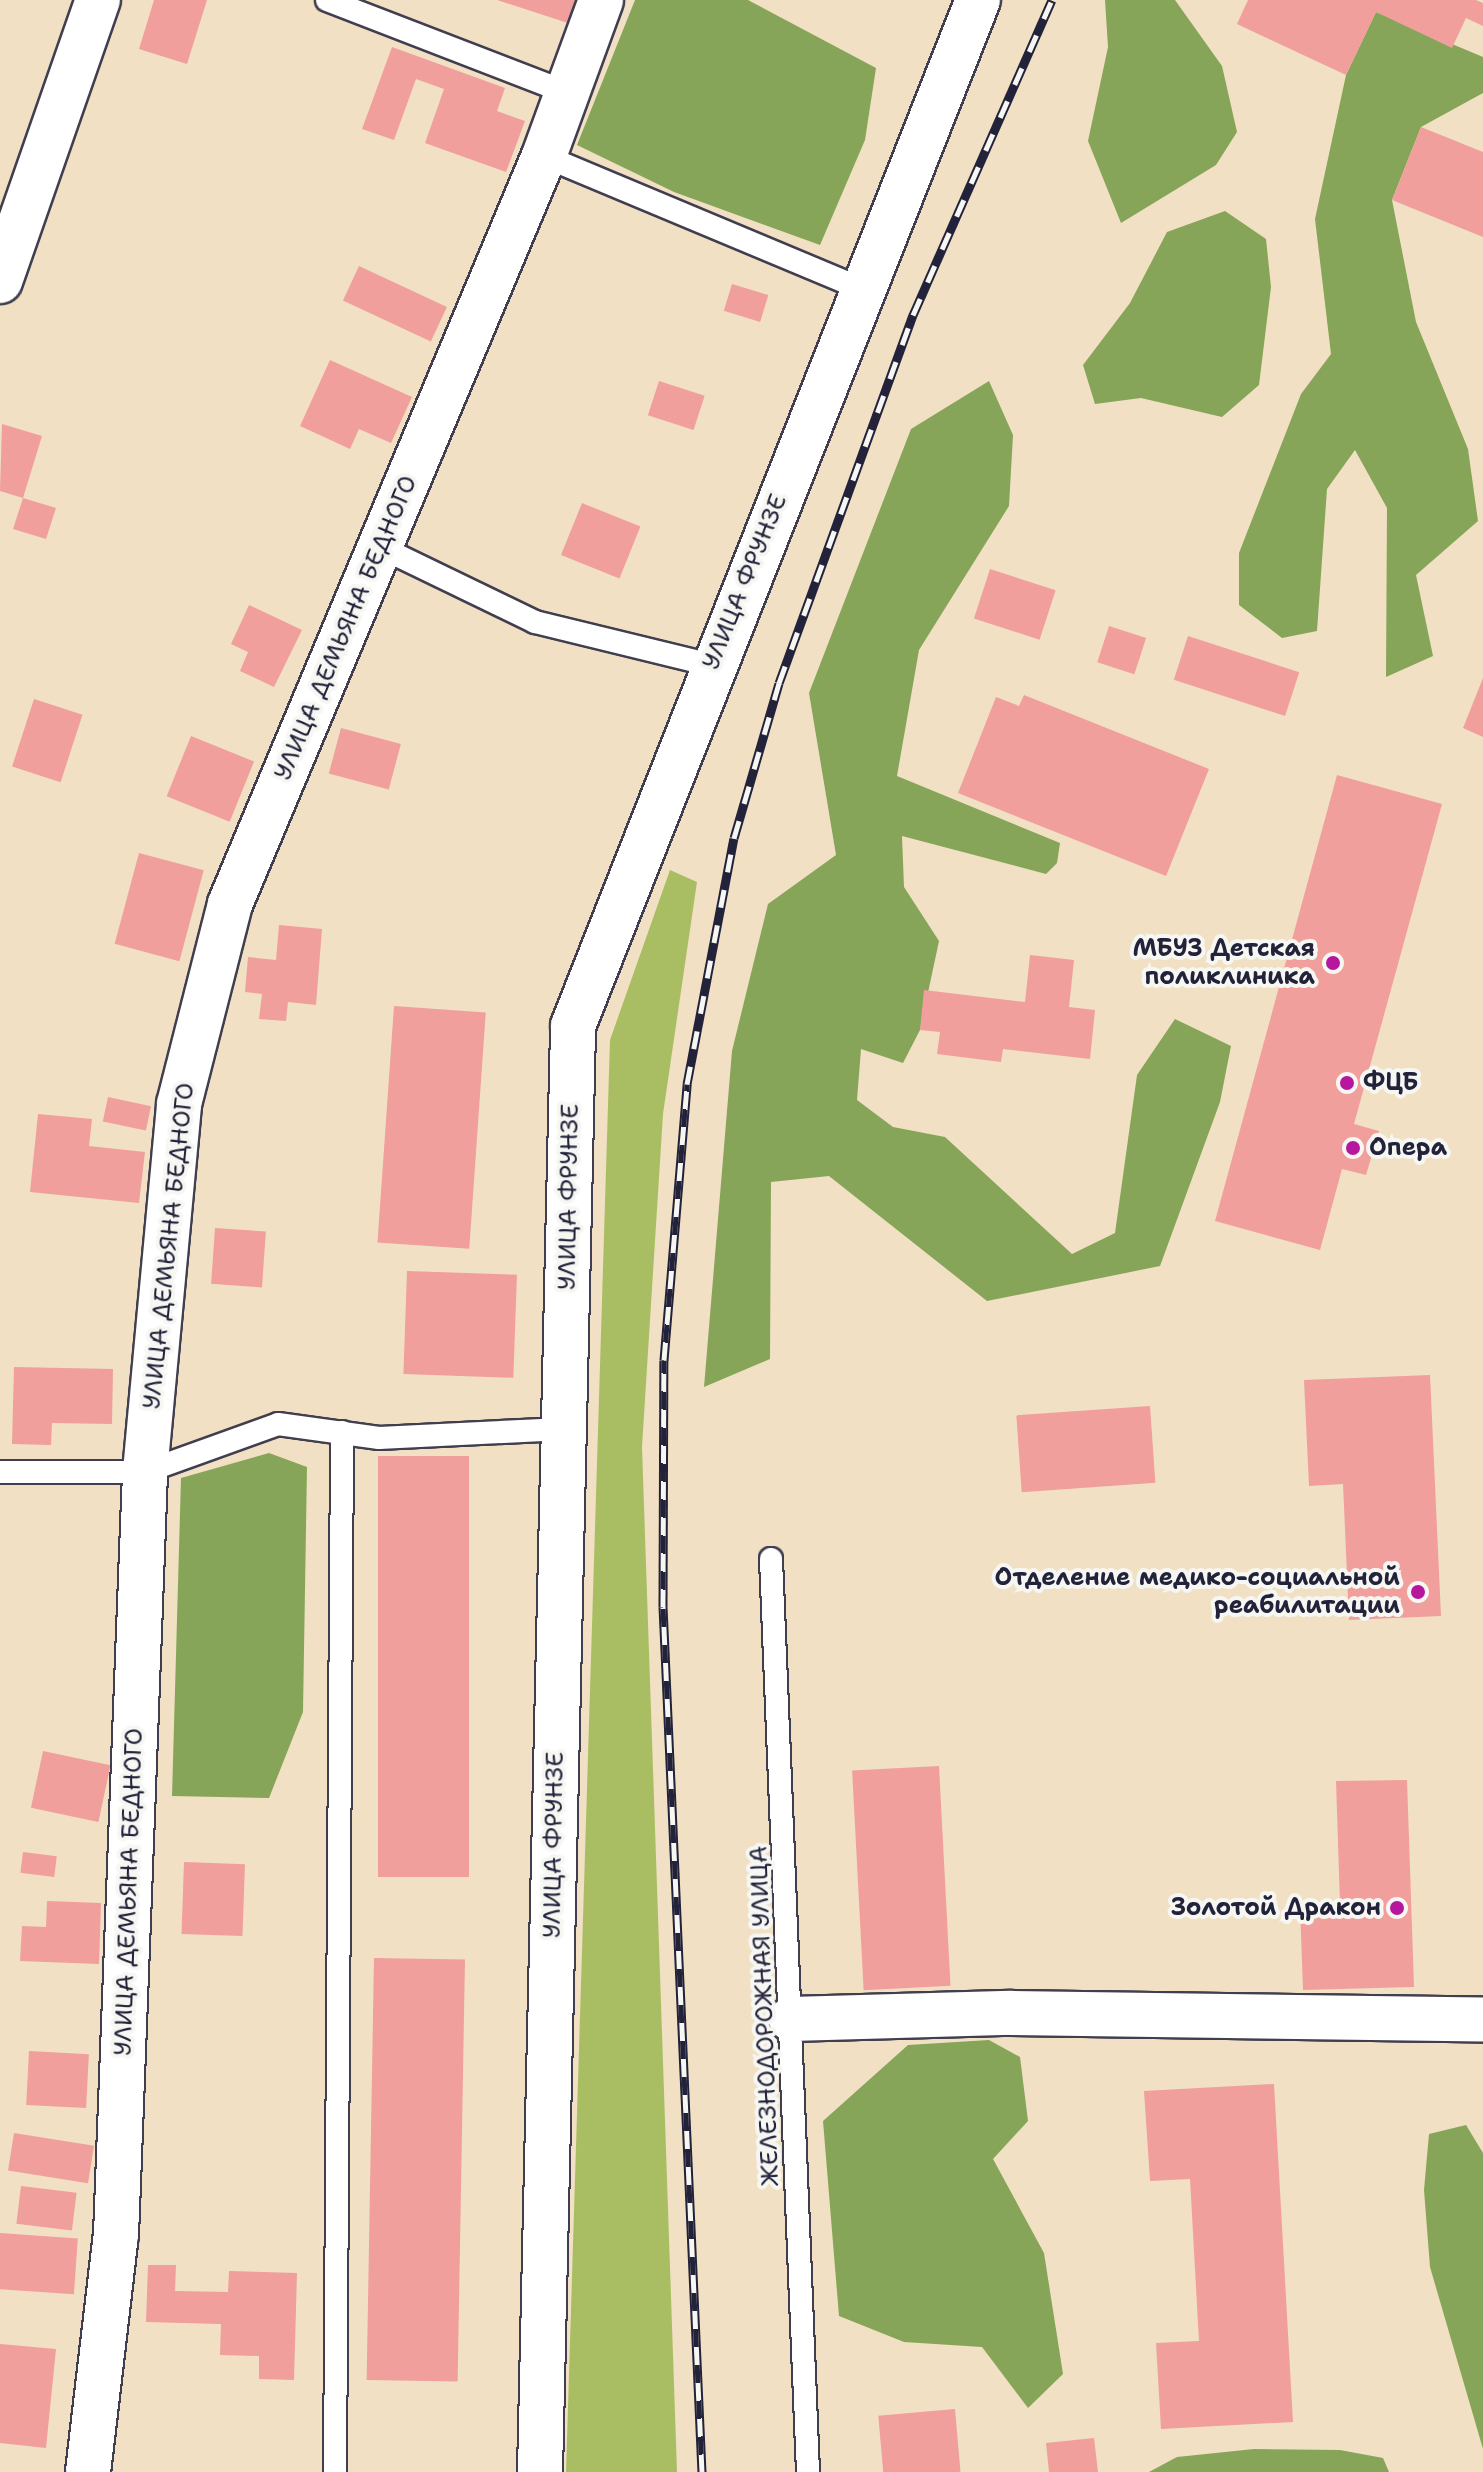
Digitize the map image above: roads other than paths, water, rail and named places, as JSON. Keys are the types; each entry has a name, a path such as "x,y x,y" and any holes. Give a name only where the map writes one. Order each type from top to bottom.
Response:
{"street":[{"path":"0,281 98,0"},
{"name":"УЛИЦА ДЕМЬЯНА БЕДНОГО","path":"88,2472 116,2235 145,1472 187,1073 230,904 544,156 601,0"},
{"name":"УЛИЦА ФРУНЗЕ","path":"540,2472 573,1026 712,665 978,0"},
{"path":"791,2019 1011,2013 1483,2020"}],"lane":[{"path":"327,0 566,92"},
{"path":"544,156 862,289"},
{"path":"380,547 535,622 712,665"},
{"path":"0,1472 145,1472 278,1424 342,1432 502,1437 563,1429"},
{"path":"335,2472 342,1432"},
{"name":"ЖЕЛЕЗНОДОРОЖНАЯ УЛИЦА","path":"771,1559 808,2472"}],"railway":[{"path":"702,2472 663,1607 664,1360 687,1084 734,838 779,683 913,315 1052,0"}],"place":[{"name":"МБУЗ Детская поликлиника","path":"1333,963"},
{"name":"ФЦБ","path":"1347,1083"},
{"name":"Опера","path":"1353,1148"},
{"name":"Отделение медико-социальной реабилитации","path":"1418,1592"},
{"name":"Золотой Дракон","path":"1397,1908"}]}
